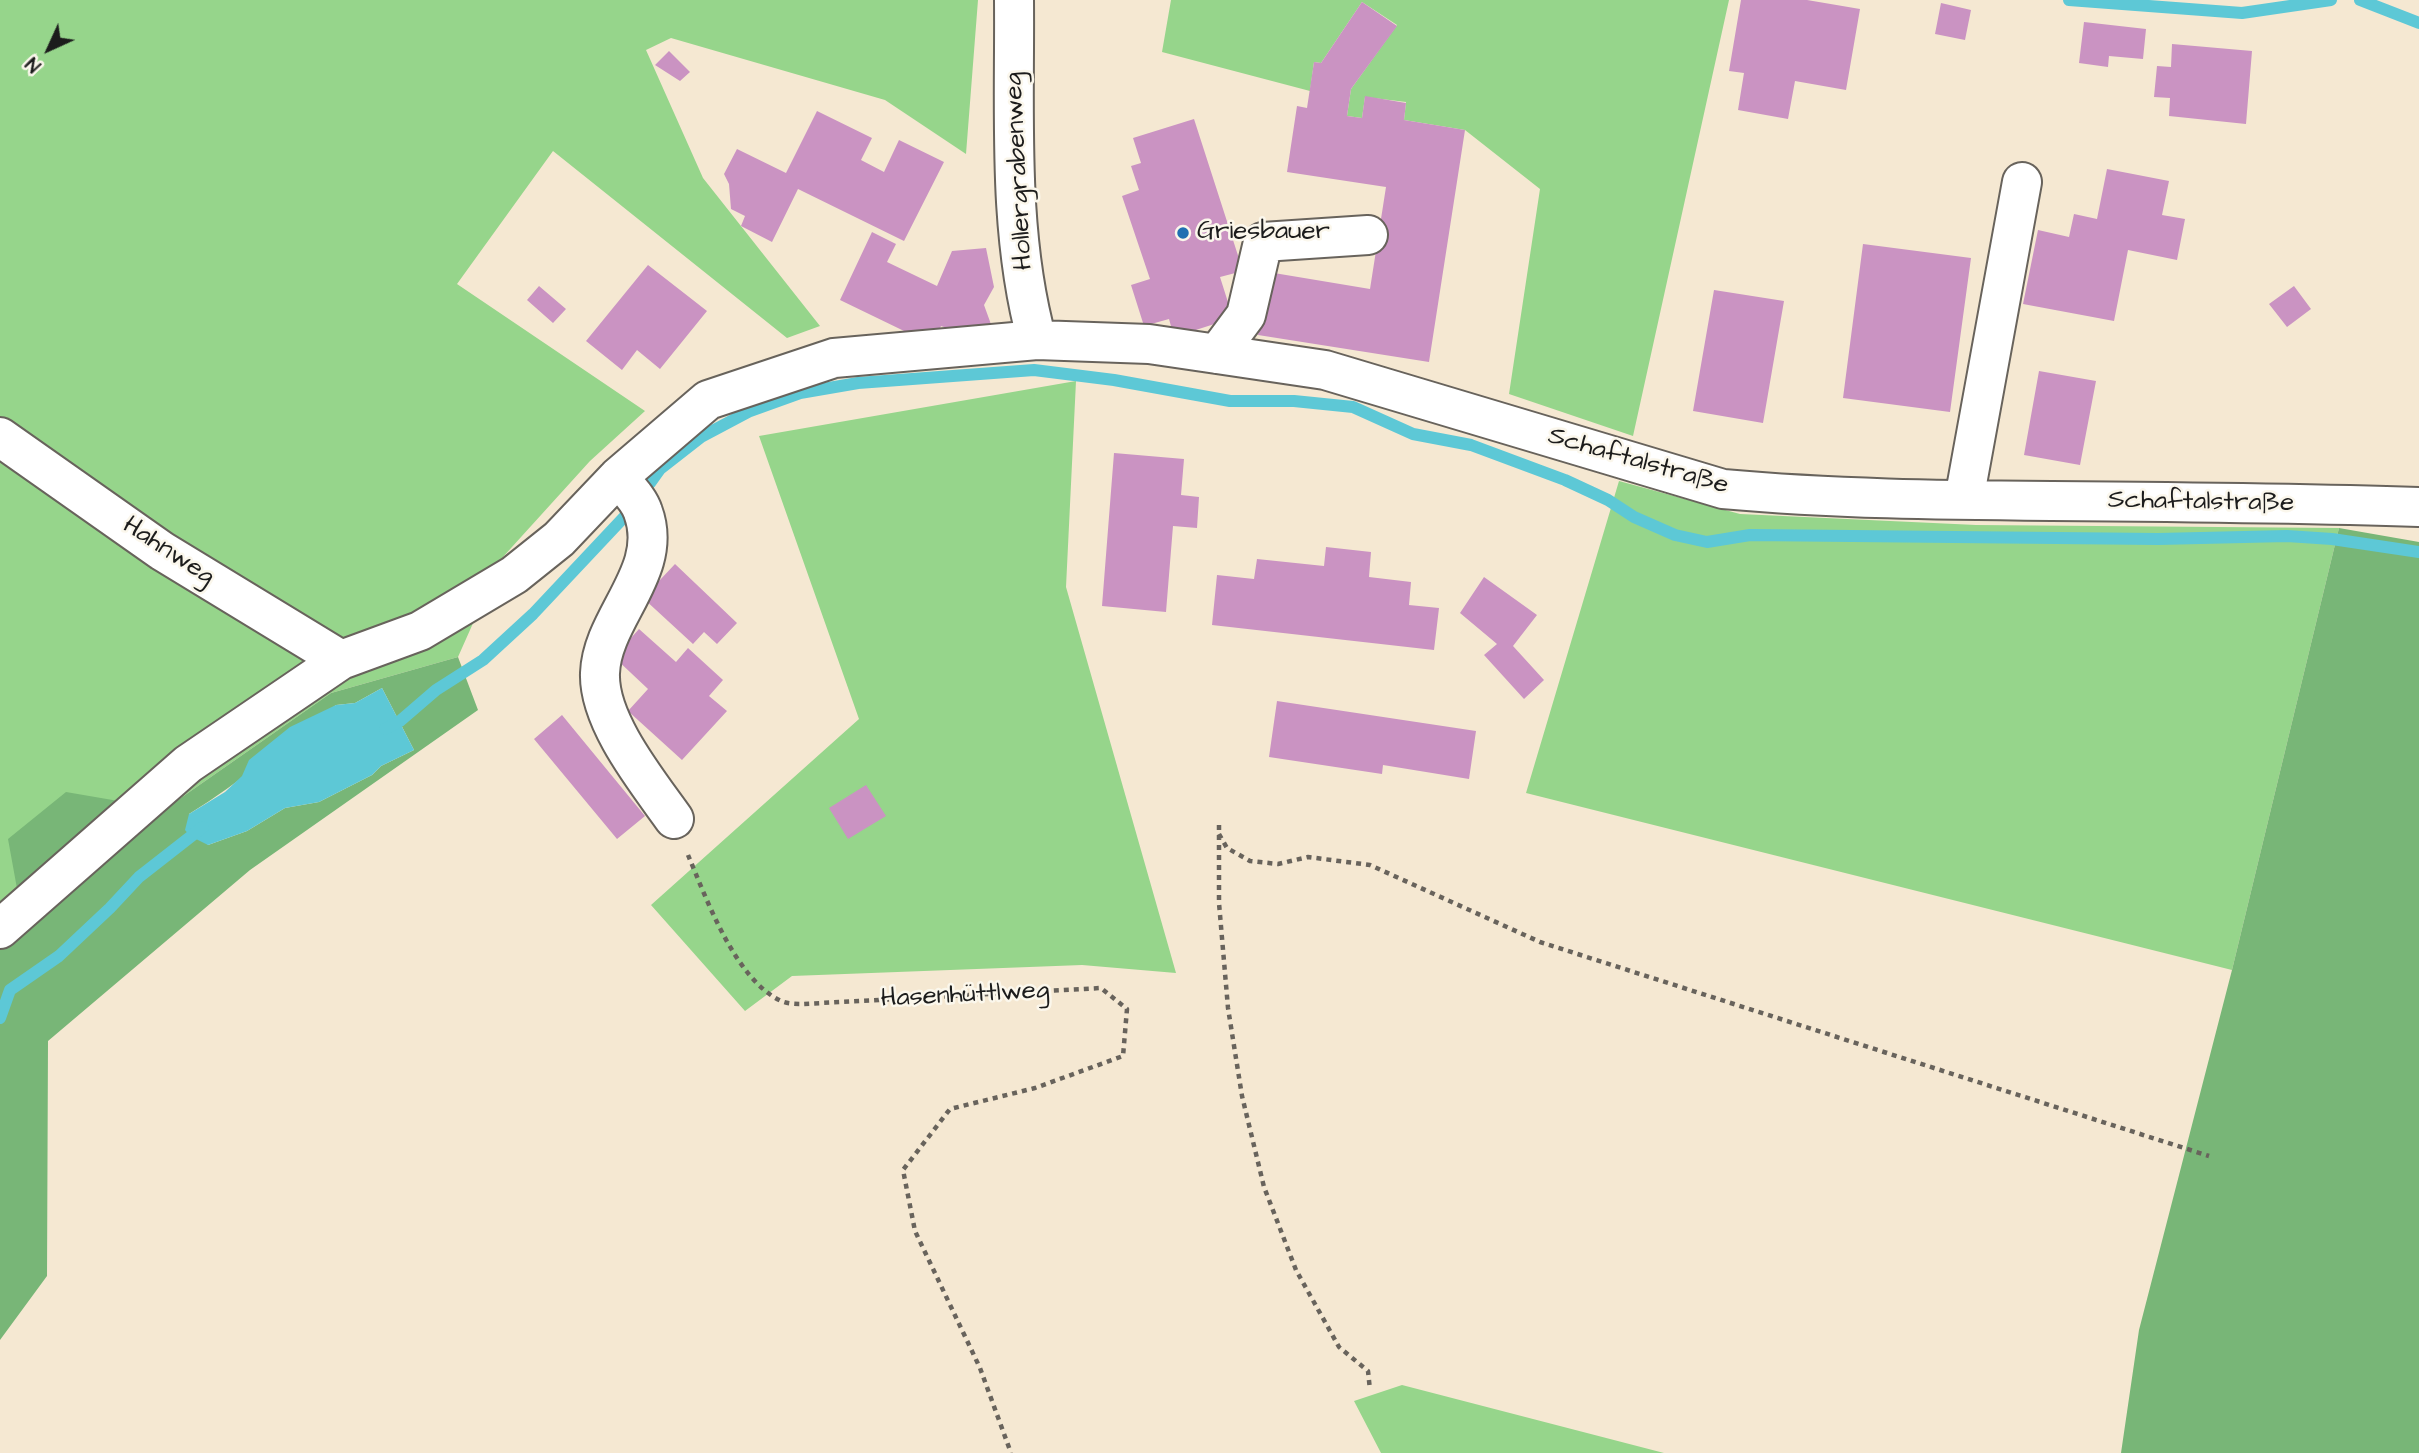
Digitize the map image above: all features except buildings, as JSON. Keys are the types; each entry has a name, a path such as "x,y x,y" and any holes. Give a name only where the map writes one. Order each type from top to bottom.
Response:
{"street":[{"name":"Hollergrabenweg","path":"1014,0 1017,221 1029,312 1037,340"},
{"path":"1964,500 2022,183"},
{"path":"1217,354 1246,315 1263,242 1368,234"},
{"name":"Schaftalstraße","path":"0,929 188,764 341,660 421,631 514,575 559,539 618,477 708,400 834,358 1037,340 1149,344 1217,354 1325,370 1723,489 1789,495 1964,500 2301,503 2419,507"},
{"name":"Hahnweg","path":"0,437 162,551 341,660"},
{"path":"618,477 643,510 648,535 640,575 610,635 600,675 608,719 674,819"}],"path":[{"name":"Hasenhüttlweg","path":"674,819 703,890 737,958 763,989 784,1003 1101,988 1127,1009 1123,1056 1035,1088 950,1109 903,1170 915,1231 980,1368 1011,1453"},
{"path":"1219,825 1219,903 1228,1008 1242,1096 1264,1187 1296,1270 1339,1347 1368,1371 1370,1390"},
{"path":"1219,834 1227,848 1250,861 1278,864 1308,857 1370,865 1540,942 2209,1156"}],"green space":[{"path":"0,0 978,0 966,154 885,100 671,38 646,50 703,178 820,326 787,338 553,151 457,284 645,411 590,461 502,558 458,657 331,693 165,809 0,949"},
{"path":"1171,0 1729,0 1633,436 1509,394 1540,189 1465,130 1404,120 1406,102 1365,97 1362,118 1347,116 1351,89 1397,25 1362,2 1321,63 1314,62 1310,91 1162,52"},
{"path":"1076,381 1066,587 1176,973 1082,965 792,976 745,1011 651,905 859,719 759,436"},
{"path":"1619,481 1740,514 1976,525 2339,528 2232,970 1526,793"},
{"path":"2339,528 2419,542 2419,1453 2121,1453 2139,1330 2232,970"},
{"path":"458,657 478,710 250,870 48,1041 47,1276 0,1340 0,949 24,927 8,839 66,792 165,809 331,693","holes":["382,688 414,750 319,802 285,808 247,831 208,845 189,814 336,705 355,703"]},
{"path":"1402,1385 1664,1453 1381,1453 1354,1401"}],"water":[{"path":"382,688 414,750 319,802 285,808 247,831 208,845 190,836 185,830 189,814 225,792 242,776 249,760 290,727 336,705 355,703"}],"waterway":[{"path":"2069,0 2242,13 2331,0"},
{"path":"2360,0 2419,23"},
{"path":"650,483 660,469 701,437 750,411 800,393 858,383 1034,370 1114,380 1230,401 1294,401 1353,407 1413,434 1471,445 1565,480 1608,500 1634,517 1675,535 1707,542 1750,535 2158,539 2287,536 2332,539 2419,552"},
{"path":"385,729 400,721 436,690 483,660 533,614 627,514"},
{"path":"0,1018 10,990 59,956 139,877 203,827"}],"place":[{"name":"Griesbauer","path":"1183,233"}]}
